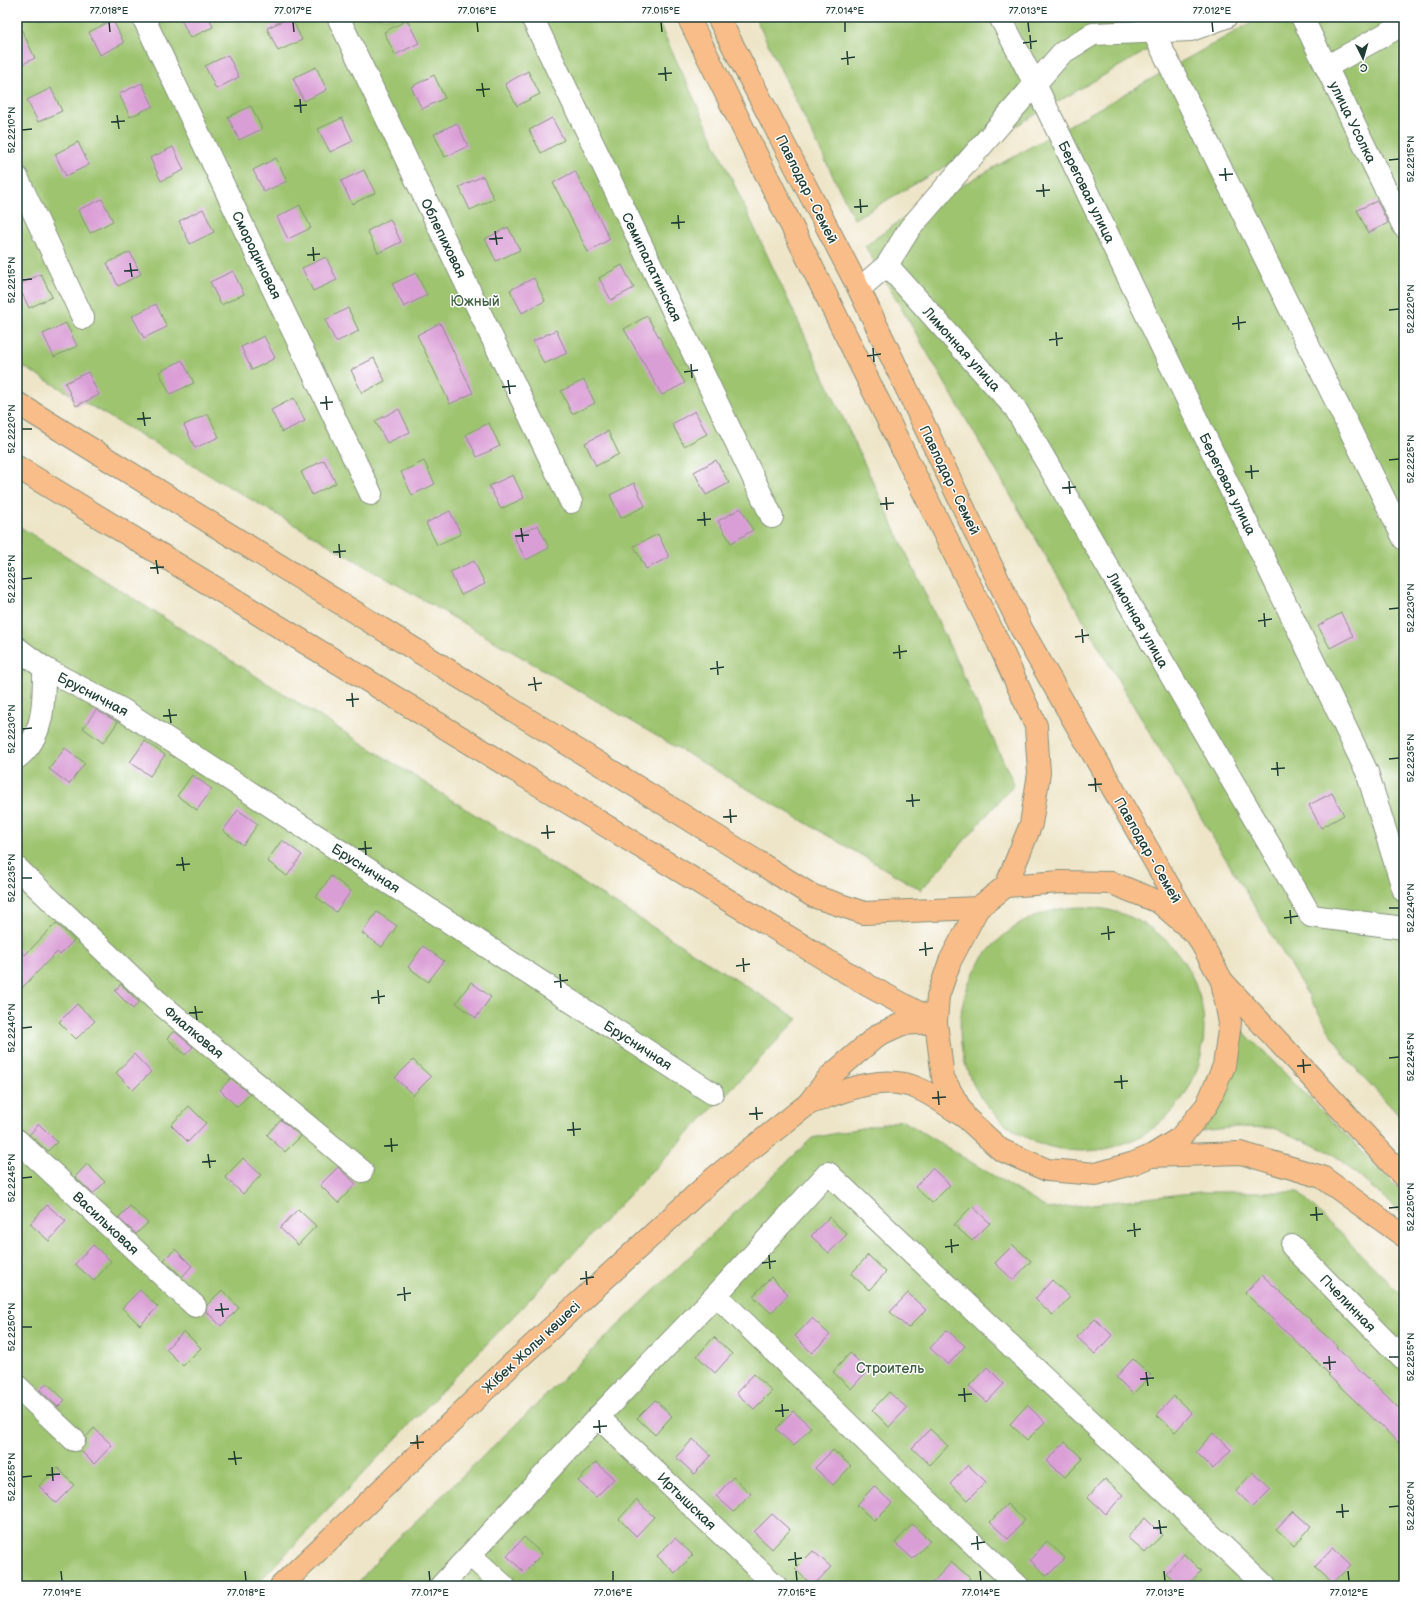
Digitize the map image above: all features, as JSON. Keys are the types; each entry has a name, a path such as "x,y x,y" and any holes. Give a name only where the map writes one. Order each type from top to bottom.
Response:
{"main road":[{"name":"Павлодар - Семей","path":"688,17 998,642 1036,726 1039,773 1031,824 1006,886"},
{"name":"Павлодар - Семей","path":"718,17 859,290 1022,630 1222,981"},
{"path":"17,403 813,896 864,913 978,908"},
{"path":"17,467 862,982 936,1022"},
{"path":"1197,935 1159,902 1112,883 1061,882 1006,886 978,908 950,961 938,996 936,1022 943,1078 965,1117 1001,1150 1046,1170 1096,1174 1134,1163 1151,1156 1180,1138 1207,1105 1224,1066 1230,1023 1222,981"},
{"path":"1222,981 1404,1177"},
{"name":"Жібек Жолы көшесі","path":"281,1586 510,1366 713,1179 808,1104 829,1077 878,1036 902,1024 936,1022"},
{"name":"Жібек Жолы көшесі","path":"808,1104 870,1083 888,1082 917,1088 965,1117"},
{"path":"1151,1156 1241,1153 1322,1177 1404,1236"}],"street":[{"name":"Смородиновая","path":"143,17 371,494"},
{"name":"Облепиховая","path":"338,17 571,502"},
{"name":"Семипалатинская","path":"532,17 772,517"},
{"name":"Береговая улица","path":"1000,17 1035,84 1367,772 1404,891"},
{"path":"859,290 887,265 910,228 1062,53 1094,34 1149,24 1191,30 1208,25 1226,17"},
{"name":"улица Усолка","path":"1302,17 1404,227"},
{"path":"1149,24 1404,539"},
{"path":"1326,67 1404,24"},
{"path":"17,177 83,318"},
{"name":"Лимонная улица","path":"887,265 1015,408 1311,916 1404,928"},
{"name":"Брусничная","path":"17,648 44,668 123,710 712,1093"},
{"path":"17,758 38,732 44,701 44,668"},
{"name":"Фиалковая","path":"17,868 156,1000 362,1171"},
{"name":"Васильковая","path":"17,1140 195,1306"},
{"path":"441,1586 598,1417 716,1295 828,1173 1265,1586"},
{"name":"Пчелинная","path":"1292,1246 1404,1360"},
{"path":"716,1295 913,1487 1018,1586"},
{"path":"17,1386 74,1440"},
{"name":"Иртышская","path":"598,1417 776,1586"},
{"path":"470,1555 504,1586"}],"green space":[{"name":"Южный","path":"17,17 656,17 1014,784 921,890 17,363"},
{"path":"755,17 1205,17 854,219"},
{"path":"1261,17 1404,17 1404,1121 1346,1058 1124,690 865,246 901,220"},
{"path":"17,525 798,1019 255,1586 17,1586"},
{"path":"1082,907 1106,910 1129,917 1150,928 1168,943 1183,961 1194,982 1201,1005 1204,1029 1201,1053 1194,1076 1183,1097 1168,1115 1150,1130 1129,1141 1106,1148 1082,1151 1058,1148 1035,1141 1014,1130 996,1115 981,1097 970,1076 963,1053 960,1029 963,1005 970,982 981,961 996,943 1014,928 1035,917 1058,910"},
{"path":"1238,1026 1404,1194 1404,1215 1332,1153 1274,1128 1237,1127 1192,1132"},
{"name":"Строитель","path":"902,1120 1048,1209 1200,1192 1298,1192 1404,1297 1404,1586 355,1586 390,1546 812,1138"}],"building":[{"path":"180,17 209,17 213,27 190,38"},
{"path":"291,17 302,40 278,51 267,28"},
{"path":"17,20 35,58 17,67"},
{"path":"113,20 124,43 100,55 89,32"},
{"path":"407,20 419,43 395,55 384,32"},
{"path":"228,55 239,77 216,89 205,66"},
{"path":"316,67 327,90 304,101 293,78"},
{"path":"528,71 540,94 517,106 505,84"},
{"path":"434,75 445,98 422,109 411,87"},
{"path":"142,83 153,106 130,117 119,94"},
{"path":"51,88 62,111 38,122 27,100"},
{"path":"251,106 262,129 239,140 228,117"},
{"path":"342,118 353,141 330,152 318,129"},
{"path":"552,118 564,140 541,153 529,130"},
{"path":"457,123 468,146 445,157 434,134"},
{"path":"78,142 89,165 66,176 55,154"},
{"path":"173,147 184,170 161,181 150,158"},
{"path":"276,158 287,181 264,192 253,170"},
{"path":"364,170 375,193 352,204 341,181"},
{"path":"575,171 610,239 588,252 553,183"},
{"path":"483,176 494,199 470,210 459,187"},
{"path":"102,199 113,221 90,233 78,210"},
{"path":"1377,201 1388,223 1368,233 1357,210"},
{"path":"300,205 311,228 288,239 277,217"},
{"path":"203,209 214,232 190,244 179,221"},
{"path":"390,219 401,242 378,253 367,231"},
{"path":"508,227 520,250 496,261 485,239"},
{"path":"130,252 141,274 118,286 107,263"},
{"path":"326,257 337,280 313,291 302,268"},
{"path":"622,265 634,288 611,300 599,278"},
{"path":"233,271 244,294 221,305 210,282"},
{"path":"416,273 427,295 404,307 392,284"},
{"path":"41,274 52,297 29,308 18,285"},
{"path":"534,278 545,301 522,313 510,290"},
{"path":"156,304 167,327 144,338 132,316"},
{"path":"348,308 359,331 336,342 325,320"},
{"path":"647,316 685,383 662,395 624,329"},
{"path":"66,323 77,346 54,357 43,334"},
{"path":"440,323 473,393 450,404 417,335"},
{"path":"556,330 567,353 544,364 533,341"},
{"path":"264,336 275,358 252,370 241,347"},
{"path":"374,358 385,381 362,393 351,370"},
{"path":"182,360 194,383 170,394 159,372"},
{"path":"88,372 99,395 76,406 65,383"},
{"path":"584,380 595,403 572,414 561,391"},
{"path":"294,398 305,421 282,432 271,410"},
{"path":"399,409 410,432 387,443 375,421"},
{"path":"695,411 707,434 684,446 672,424"},
{"path":"208,414 219,437 195,448 184,425"},
{"path":"489,423 500,446 477,457 466,434"},
{"path":"608,431 619,454 596,466 585,443"},
{"path":"324,460 336,483 312,495 301,472"},
{"path":"716,460 729,483 706,495 694,472"},
{"path":"424,461 435,484 412,495 401,472"},
{"path":"513,475 524,498 501,509 489,486"},
{"path":"634,483 645,506 621,518 610,495"},
{"path":"741,508 753,530 731,543 718,521"},
{"path":"450,511 461,534 437,545 426,523"},
{"path":"538,525 549,548 526,560 514,537"},
{"path":"658,534 669,557 646,569 634,546"},
{"path":"474,561 485,584 461,595 450,572"},
{"path":"1341,613 1353,636 1330,648 1318,626"},
{"path":"96,710 118,722 103,743 83,728"},
{"path":"145,741 165,755 150,776 130,762"},
{"path":"65,748 85,763 69,784 49,769"},
{"path":"192,775 212,789 197,810 177,796"},
{"path":"1332,793 1344,815 1321,828 1309,805"},
{"path":"238,810 258,824 243,845 223,831"},
{"path":"282,840 302,855 287,876 267,861"},
{"path":"331,876 351,891 336,912 316,897"},
{"path":"377,912 397,926 382,947 362,933"},
{"path":"56,923 74,940 60,955 57,952 17,993 17,947 25,955"},
{"path":"423,946 444,961 428,982 408,967"},
{"path":"471,982 491,997 476,1018 456,1003"},
{"path":"121,984 139,1002 133,1009 115,991"},
{"path":"77,1004 95,1021 76,1039 59,1022"},
{"path":"174,1031 193,1047 185,1055 167,1038"},
{"path":"134,1054 151,1072 133,1090 116,1073"},
{"path":"413,1060 431,1077 413,1095 395,1078"},
{"path":"231,1078 250,1094 237,1107 220,1090"},
{"path":"189,1106 206,1123 188,1142 171,1125"},
{"path":"281,1120 301,1136 285,1152 267,1135"},
{"path":"39,1124 57,1142 48,1151 29,1135"},
{"path":"243,1158 261,1175 243,1194 225,1177"},
{"path":"87,1164 105,1182 93,1194 75,1177"},
{"path":"338,1167 356,1184 338,1203 320,1185"},
{"path":"932,1168 950,1185 932,1203 915,1187"},
{"path":"47,1205 66,1221 49,1241 30,1224"},
{"path":"130,1206 148,1223 136,1234 118,1218"},
{"path":"972,1206 990,1223 972,1241 954,1225"},
{"path":"298,1209 316,1226 298,1245 280,1228"},
{"path":"829,1217 847,1234 829,1253 811,1236"},
{"path":"93,1245 111,1261 94,1281 75,1264"},
{"path":"1013,1245 1031,1261 1013,1280 995,1263"},
{"path":"175,1249 192,1266 182,1277 164,1260"},
{"path":"868,1255 886,1272 869,1290 851,1274"},
{"path":"1262,1275 1311,1320 1310,1321 1337,1346 1336,1347 1404,1413 1404,1448 1245,1293"},
{"path":"771,1277 788,1294 771,1313 753,1296"},
{"path":"1052,1280 1070,1297 1053,1315 1035,1299"},
{"path":"140,1290 158,1307 140,1325 122,1308"},
{"path":"222,1290 239,1308 221,1326 206,1311 207,1305"},
{"path":"908,1293 926,1310 908,1328 890,1312"},
{"path":"812,1318 830,1335 812,1353 795,1336"},
{"path":"1095,1319 1112,1335 1095,1354 1077,1337"},
{"path":"947,1330 965,1346 948,1365 930,1348"},
{"path":"184,1331 201,1348 183,1366 166,1349"},
{"path":"714,1337 732,1354 715,1373 697,1356"},
{"path":"850,1353 868,1370 851,1389 833,1372"},
{"path":"1133,1359 1151,1375 1133,1394 1116,1377"},
{"path":"987,1367 1004,1384 987,1402 969,1386"},
{"path":"754,1374 772,1391 754,1409 736,1393"},
{"path":"47,1383 65,1400 58,1407 40,1390"},
{"path":"889,1392 907,1408 889,1427 872,1410"},
{"path":"1174,1396 1192,1413 1175,1432 1157,1415"},
{"path":"655,1400 672,1416 655,1435 637,1418"},
{"path":"1027,1405 1045,1422 1027,1440 1010,1424"},
{"path":"793,1411 811,1427 794,1446 776,1429"},
{"path":"94,1428 112,1445 94,1464 80,1450 86,1443 86,1437"},
{"path":"930,1429 948,1446 930,1465 912,1448"},
{"path":"1213,1433 1231,1450 1213,1469 1196,1452"},
{"path":"693,1439 711,1456 694,1474 676,1457"},
{"path":"1065,1442 1083,1459 1065,1477 1047,1461"},
{"path":"833,1450 851,1466 833,1485 815,1468"},
{"path":"596,1462 614,1479 596,1497 578,1481"},
{"path":"968,1465 986,1482 968,1500 950,1484"},
{"path":"57,1467 74,1485 56,1503 39,1486"},
{"path":"1253,1472 1271,1489 1253,1507 1236,1491"},
{"path":"733,1477 751,1494 734,1512 716,1496"},
{"path":"1105,1479 1123,1495 1106,1514 1088,1497"},
{"path":"874,1486 892,1503 874,1521 857,1505"},
{"path":"636,1500 654,1517 636,1536 619,1519"},
{"path":"1007,1504 1025,1520 1008,1539 990,1522"},
{"path":"1293,1511 1311,1527 1294,1546 1276,1529"},
{"path":"772,1514 790,1530 772,1549 754,1532"},
{"path":"1145,1518 1162,1535 1145,1553 1127,1537"},
{"path":"912,1524 930,1541 913,1559 895,1543"},
{"path":"524,1537 542,1554 524,1572 507,1556"},
{"path":"675,1538 693,1555 675,1573 657,1556"},
{"path":"1047,1541 1065,1558 1047,1576 1030,1560"},
{"path":"1333,1548 1351,1565 1333,1583 1315,1567"},
{"path":"813,1551 831,1567 813,1586 795,1569"},
{"path":"1184,1554 1201,1571 1187,1586 1180,1586 1166,1573"},
{"path":"952,1562 970,1578 963,1586 929,1586"}]}
